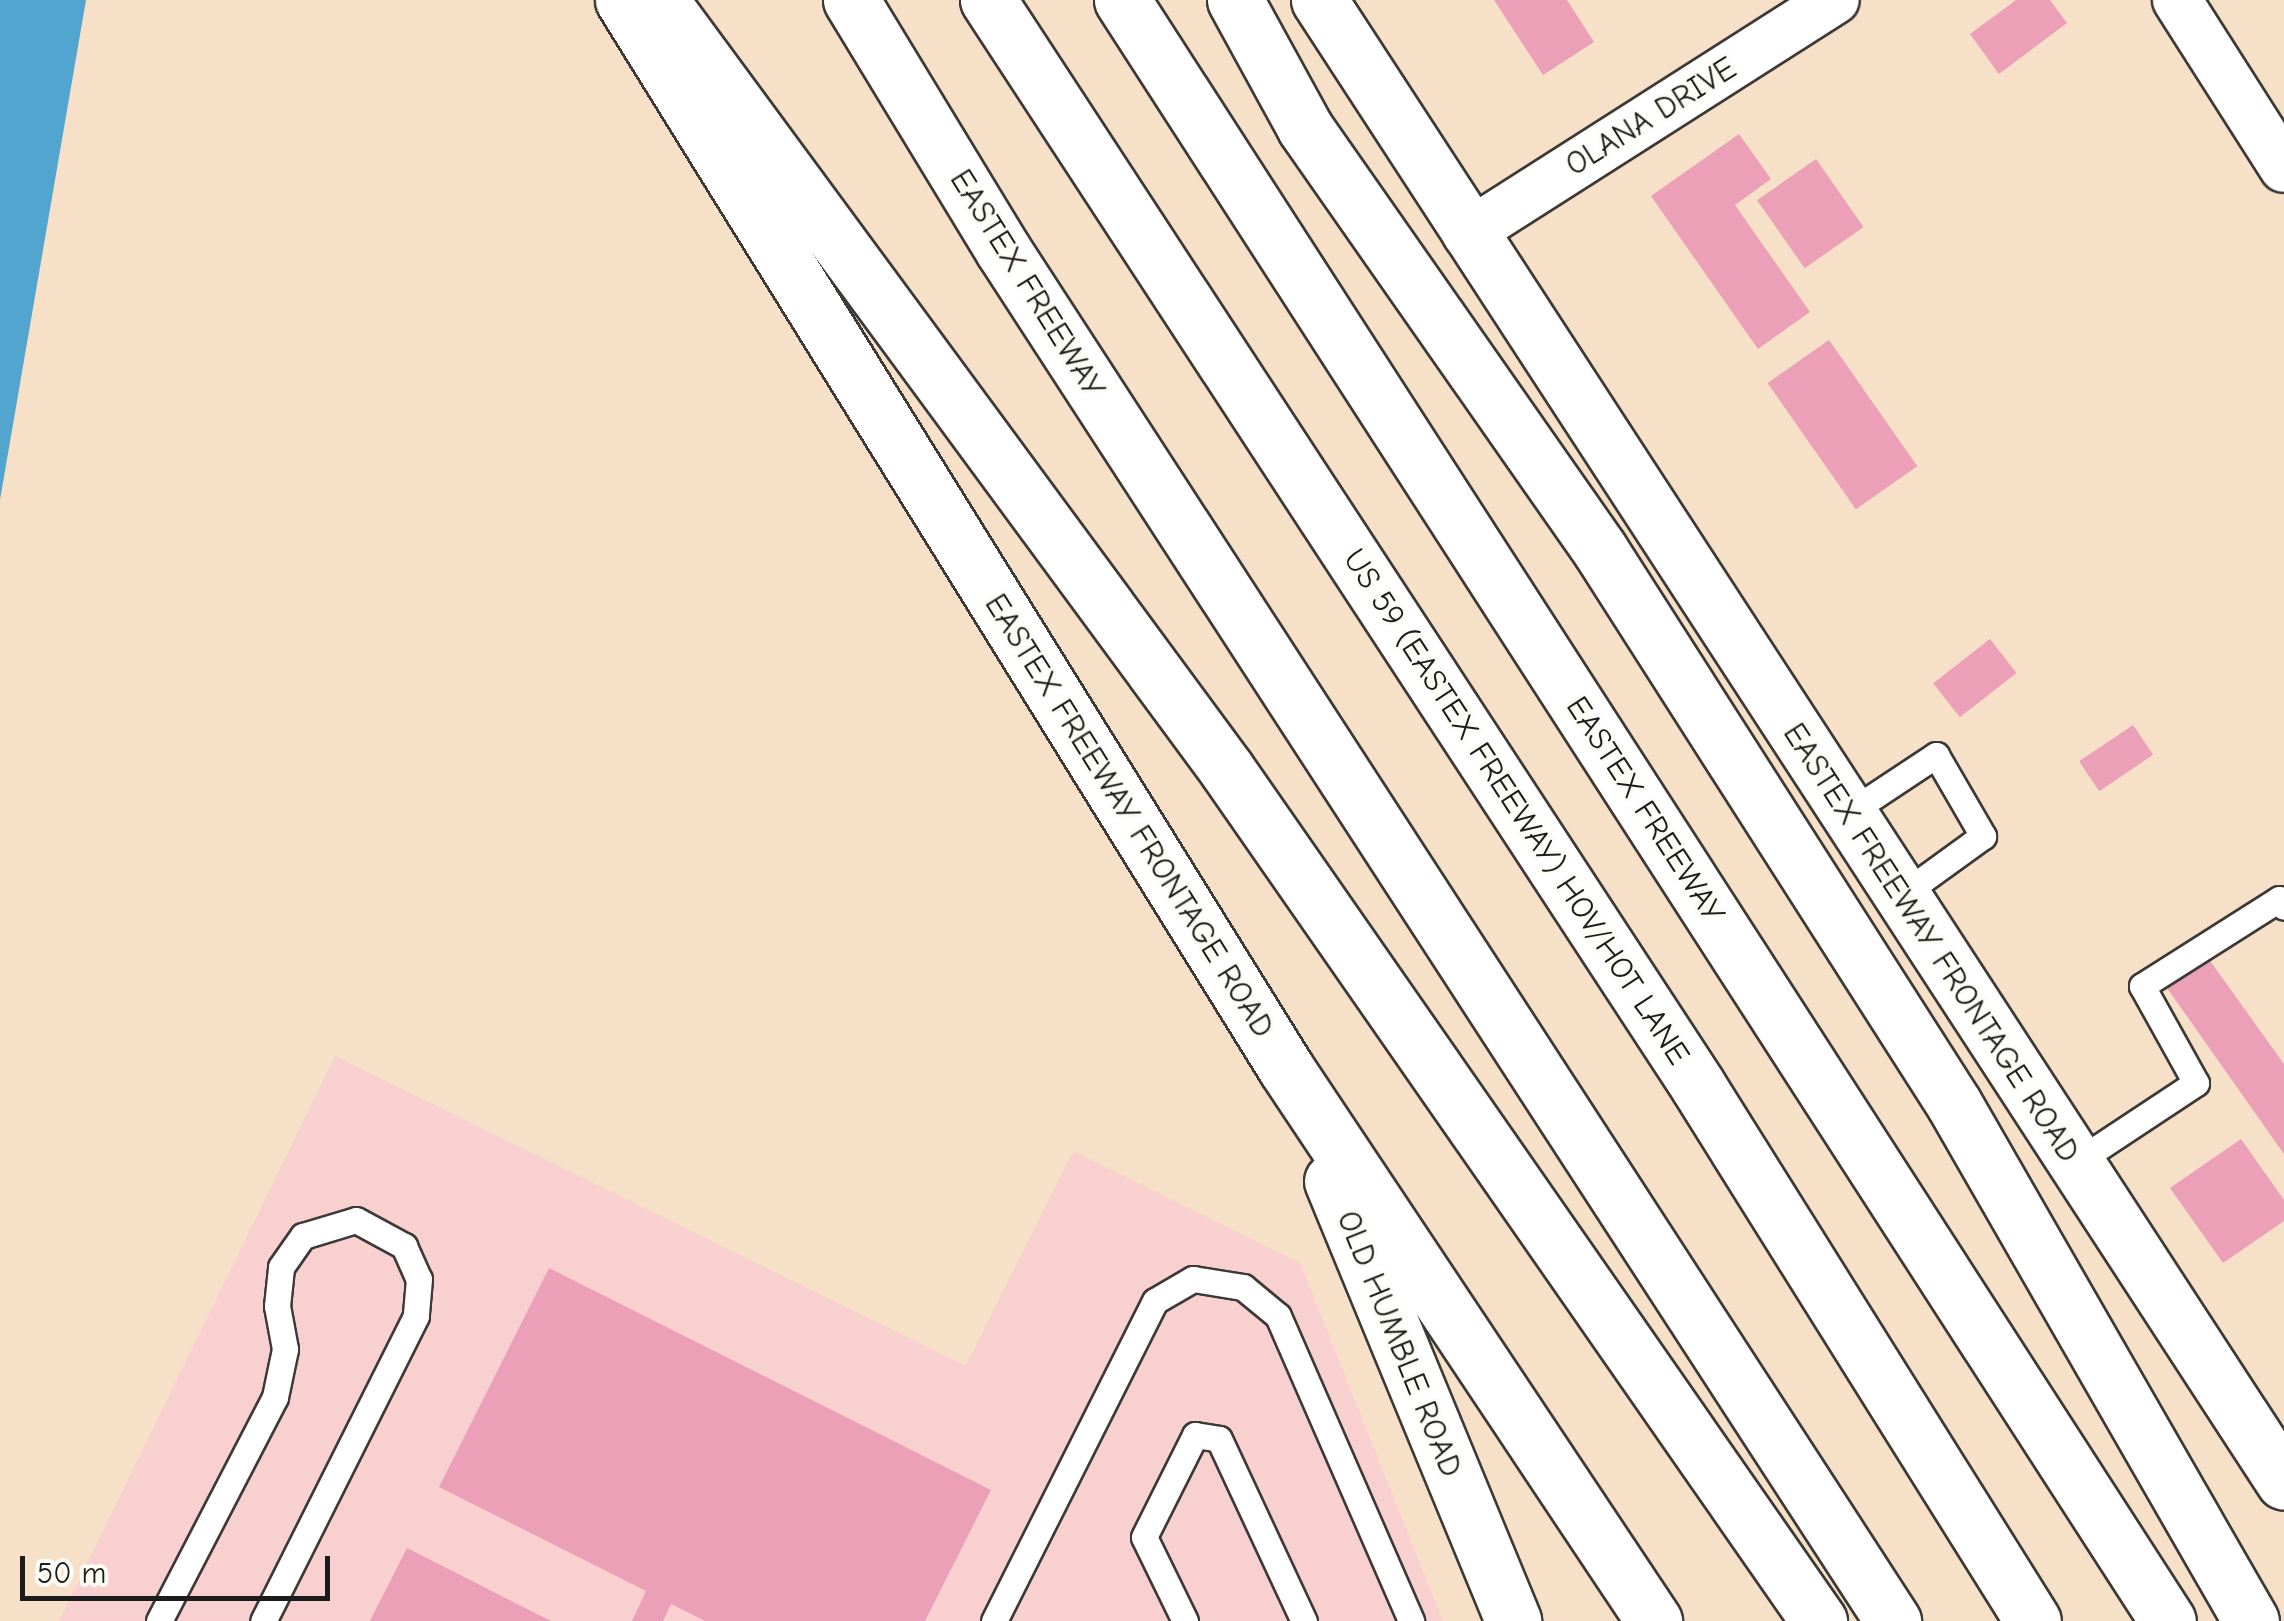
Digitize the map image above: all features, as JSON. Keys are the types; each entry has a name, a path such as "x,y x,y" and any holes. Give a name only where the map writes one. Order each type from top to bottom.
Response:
{"main road":[{"name":"EASTEX FREEWAY FRONTAGE ROAD","path":"622,0 1285,1067 1654,1621"},
{"path":"660,0 1226,770 1819,1621"},
{"name":"EASTEX FREEWAY","path":"851,0 1003,250 1893,1621"},
{"name":"US 59 (EASTEX FREEWAY) HOV/HOT LANE","path":"988,0 1687,1069 2033,1621"},
{"name":"EASTEX FREEWAY","path":"1122,0 2168,1621"},
{"path":"1235,0 1305,128 1600,550 1954,1104 2251,1621"},
{"name":"EASTEX FREEWAY FRONTAGE ROAD","path":"1318,0 1466,234 2284,1482"},
{"name":"OLD HUMBLE ROAD","path":"1285,1067 1513,1621"}],"street":[{"name":"OLANA DRIVE","path":"1466,234 1834,0"},
{"path":"2177,0 2284,168"}],"lane":[{"path":"1847,814 1936,755 1983,836 1900,896"},
{"path":"2075,1164 2196,1083 2142,986 2279,900 2284,907"},
{"path":"159,1621 274,1397 285,1349 277,1306 281,1268 303,1236 356,1220 404,1246 419,1280 416,1316 263,1621"},
{"path":"994,1621 1155,1301 1193,1280 1243,1288 1278,1316 1411,1621"},
{"path":"1185,1621 1144,1537 1195,1436 1219,1439 1304,1621"}],"shaded area":[{"path":"335,1056 966,1366 1073,1151 1300,1263 1443,1621 59,1621"}],"water":[{"path":"0,0 86,0 0,500"}],"building":[{"path":"1494,0 1567,0 1594,42 1543,75"},
{"path":"2016,0 2050,0 2067,23 1999,74 1970,34"},
{"path":"1739,134 1771,179 1735,205 1810,312 1758,349 1651,196"},
{"path":"1816,159 1864,227 1805,268 1757,200"},
{"path":"1829,340 1917,466 1856,509 1768,383"},
{"path":"1990,639 2016,673 1960,717 1933,683"},
{"path":"2133,725 2153,755 2099,791 2079,761"},
{"path":"2208,958 2284,1064 2284,1154 2167,988"},
{"path":"2241,1139 2284,1200 2284,1221 2223,1263 2170,1188"},
{"path":"549,1268 991,1490 925,1621 705,1621 671,1604 663,1621 632,1621 646,1591 439,1487"},
{"path":"407,1548 551,1621 370,1621"}]}
